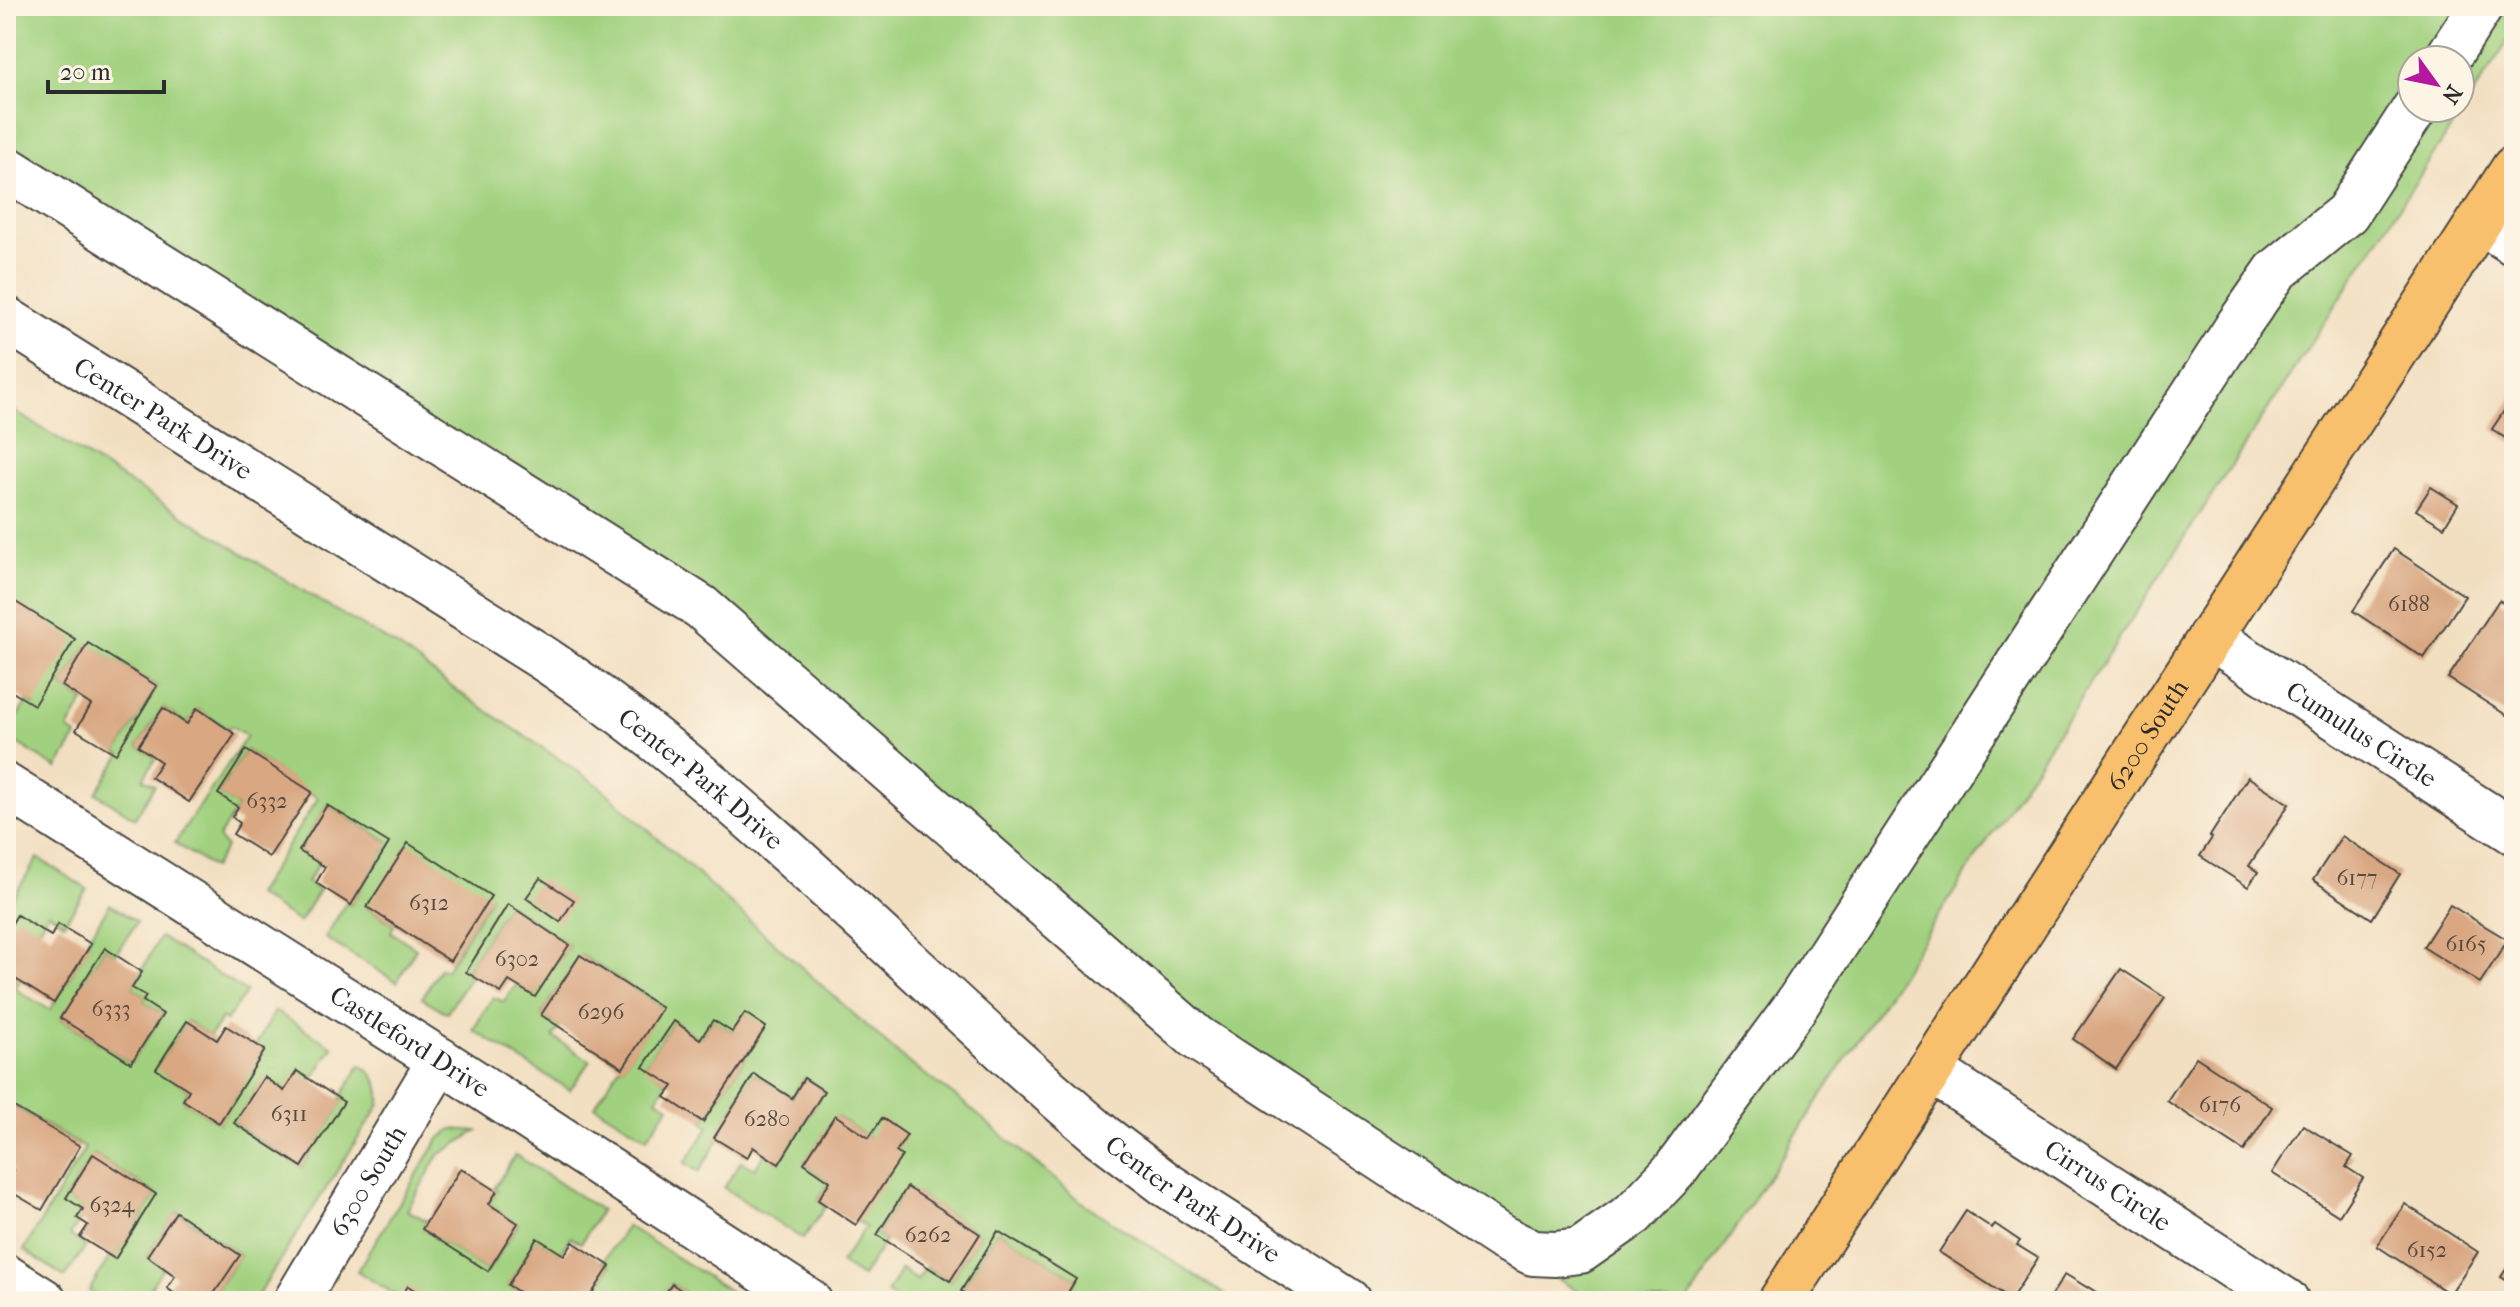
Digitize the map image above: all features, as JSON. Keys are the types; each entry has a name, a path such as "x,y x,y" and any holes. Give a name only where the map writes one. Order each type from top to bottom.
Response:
{"main road":[{"name":"6200 South","path":"1781,1301 2210,637 2497,232 2514,168"}],"street":[{"path":"2456,44 2481,6"},
{"path":"6,168 701,607 1197,1038 1501,1237 1533,1253 1555,1254 1580,1251 1633,1214 1675,1170 1723,1107 1795,1007 2239,324 2276,271 2347,213 2405,124"},
{"name":"Center Park Drive","path":"6,319 543,658 627,715 705,779 1102,1136 1167,1185 1348,1301"},
{"name":"Cumulus Circle","path":"2210,637 2514,832"},
{"name":"Castleford Drive","path":"6,786 440,1060 809,1301"},
{"name":"6300 South","path":"296,1301 440,1060"},
{"name":"Cirrus Circle","path":"1930,1070 2286,1301"},
{"path":"6,1277 44,1301"}],"green space":[{"path":"6,6 2514,6 2514,31 2476,89 2476,44 2396,44 2396,124 2454,124 1688,1301 1593,1301 1175,1043 692,615 6,182"},
{"path":"6,406 400,648 453,688 598,785 905,1060 959,1099 1083,1203 1235,1301 1082,1301 1077,1298 1063,1301 1076,1279 998,1231 961,1291 976,1301 899,1301 887,1294 901,1269 917,1280 926,1267 950,1281 980,1234 907,1188 877,1235 885,1241 862,1277 840,1263 866,1227 858,1222 869,1138 836,1116 804,1163 830,1181 818,1199 826,1206 803,1239 724,1188 741,1161 755,1169 764,1154 779,1163 824,1091 804,1078 792,1098 754,1074 715,1138 718,1141 699,1172 685,1163 709,1127 703,1122 765,1028 745,1014 732,1032 712,1020 700,1039 674,1021 644,1066 667,1082 657,1099 669,1106 647,1138 595,1106 661,1007 581,955 541,1015 560,1027 553,1037 590,1061 570,1090 473,1030 493,997 504,1002 516,985 535,996 569,945 508,904 466,971 471,975 447,1013 422,998 440,968 446,970 491,896 367,907 394,925 391,932 416,948 397,982 325,938 346,903 351,905 389,842 327,805 299,851 319,863 307,882 319,890 299,922 256,895 318,798 246,750 218,793 238,807 218,838 226,847 213,868 175,843 247,736 231,726 228,729 198,709 187,724 163,708 138,746 156,758 143,779 155,785 135,818 96,793 121,755 117,752 157,686 88,644 62,686 84,701 68,729 77,736 57,768 6,736 27,701 34,705 6,608"},
{"path":"38,858 87,889 64,923 48,912 39,929 6,937 6,908"},
{"path":"110,904 137,922 115,955 105,948 61,1019 131,1063 163,1014 143,1001 146,996 132,988 160,937 246,992 226,1021 222,1018 210,1036 187,1021 157,1068 189,1090 183,1100 219,1123 264,1050 256,1045 275,1011 333,1047 311,1081 284,1091 264,1078 234,1124 302,1167 343,1102 340,1099 360,1065 379,1086 380,1104 254,1301 209,1301 240,1255 177,1212 147,1256 163,1267 148,1292 163,1301 104,1301 89,1291 110,1256 115,1258 156,1194 94,1154 66,1198 83,1209 70,1235 86,1246 65,1277 24,1250 85,1148 15,1107 6,1121 6,973 19,982 15,989 50,1010"},
{"path":"453,1129 477,1131 439,1155 407,1210 427,1221 423,1229 488,1271 518,1224 489,1204 497,1191 494,1189 515,1155 601,1210 581,1243 571,1237 560,1253 537,1239 508,1285 533,1301 401,1298 357,1271 439,1139"},
{"path":"627,1226 744,1301 697,1301 672,1284 660,1301 587,1301 610,1266 603,1261"}],"building":[{"path":"2514,396 2514,444 2492,429"},
{"path":"2431,487 2458,504 2444,527 2416,510"},
{"path":"2394,549 2465,596 2424,658 2353,611"},
{"path":"11,599 75,639 34,705 6,688 6,608"},
{"path":"2499,600 2514,609 2514,720 2448,678"},
{"path":"88,643 157,686 116,754 76,730 91,705 62,686"},
{"path":"163,708 187,724 197,708 235,734 189,802 151,777 161,762 138,746"},
{"path":"246,750 312,792 269,857 233,834 240,823 232,817 238,807 218,794"},
{"path":"2248,777 2289,804 2249,866 2258,872 2248,887 2200,856"},
{"path":"327,805 389,843 351,905 316,883 325,867 299,851"},
{"path":"2342,836 2400,874 2372,919 2313,880"},
{"path":"408,843 491,896 450,961 367,907"},
{"path":"540,878 574,900 560,922 526,898"},
{"path":"508,904 569,945 535,997 509,981 501,993 466,972"},
{"path":"2450,905 2508,940 2480,983 2423,947"},
{"path":"17,915 51,936 58,924 91,944 54,1003 6,973 6,933"},
{"path":"105,948 142,972 132,988 146,996 143,1001 163,1014 131,1063 60,1018"},
{"path":"580,955 662,1008 623,1068 541,1015"},
{"path":"2121,969 2165,998 2116,1069 2073,1039"},
{"path":"745,1013 766,1027 703,1122 665,1097 673,1086 643,1067 674,1021 700,1039 713,1020 732,1032"},
{"path":"187,1021 217,1040 226,1026 265,1050 219,1123 183,1100 189,1090 156,1069"},
{"path":"2196,1057 2272,1107 2244,1151 2167,1101"},
{"path":"297,1071 344,1102 302,1167 234,1123 264,1077 284,1091"},
{"path":"754,1074 792,1098 804,1078 824,1091 779,1164 753,1147 747,1158 714,1138"},
{"path":"14,1107 80,1146 42,1210 6,1189 6,1182 13,1170 6,1166 6,1121"},
{"path":"835,1115 869,1138 882,1118 907,1135 896,1152 902,1156 856,1225 818,1200 830,1181 804,1163"},
{"path":"2303,1125 2353,1156 2346,1167 2363,1178 2339,1216 2272,1173"},
{"path":"93,1154 156,1194 115,1259 80,1237 88,1225 77,1218 83,1209 66,1198"},
{"path":"461,1168 497,1191 489,1204 518,1223 488,1271 422,1229"},
{"path":"907,1187 980,1234 950,1281 877,1235"},
{"path":"2405,1204 2478,1252 2450,1294 2377,1246"},
{"path":"1966,1211 1992,1228 1995,1224 2020,1241 2017,1245 2038,1258 2011,1299 1939,1252"},
{"path":"176,1212 240,1255 209,1301 184,1301 167,1288 175,1276 147,1256"},
{"path":"998,1231 1076,1279 1063,1301 976,1301 961,1291"},
{"path":"537,1238 564,1255 573,1242 610,1266 587,1301 533,1301 508,1285"},
{"path":"2514,1257 2514,1285 2501,1277"},
{"path":"2065,1274 2089,1287 2111,1301 2048,1301"},
{"path":"672,1284 697,1301 660,1301"},
{"path":"408,1286 432,1301 398,1301"}]}
